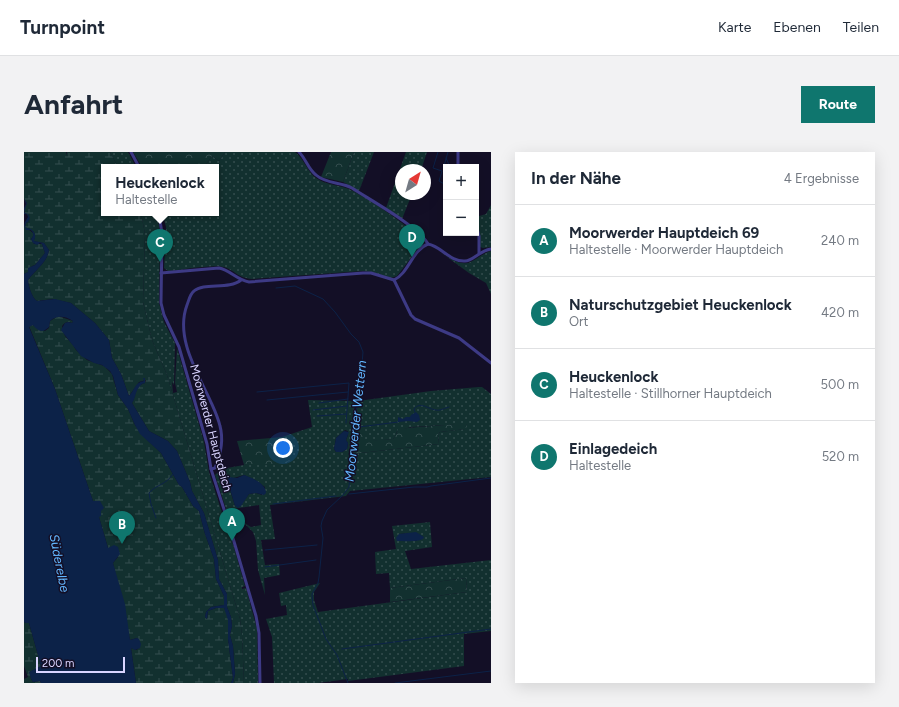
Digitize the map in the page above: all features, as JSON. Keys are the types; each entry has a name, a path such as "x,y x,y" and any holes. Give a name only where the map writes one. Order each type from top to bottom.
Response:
{"street":[{"path":"131,152 137,164"},
{"path":"299,152 316,176 323,180 352,188 407,224 428,244 458,260 469,261 479,253 491,249"},
{"path":"458,152 458,164"},
{"name":"Moorwerder Hauptdeich","path":"159,216 162,234 161,303 164,315 179,347 207,444 211,469 256,616 259,633 260,683"},
{"path":"479,236 479,253"},
{"path":"394,280 401,275 421,248 428,244"},
{"path":"161,274 219,268 227,270 240,280 253,282 363,272 394,280 411,315 415,319 459,338 491,363"},
{"path":"211,469 215,468 221,452 221,431 215,412 192,362 184,332 183,316 192,293 198,289 235,284 240,280"}],"green space":[{"path":"24,152 66,152 67,156 67,152 110,152 116,164 101,164 101,216 142,216 145,234 143,302 152,340 167,375 240,619 244,683 233,683 235,674 233,646 230,635 232,626 231,617 227,607 227,594 219,579 218,560 204,513 192,491 190,482 177,451 168,441 149,431 132,403 139,386 145,383 146,380 139,382 129,396 121,374 112,358 109,340 95,323 71,303 53,299 37,301 33,297 28,280 46,259 49,250 44,243 33,241 35,238 34,232 25,227 29,216 24,210 27,203 24,199"},
{"path":"110,152 128,152 134,164 116,164"},
{"path":"133,152 225,152 219,161 212,156 206,164 140,164"},
{"path":"225,152 295,152 310,172 320,181 344,187 363,196 390,214 424,241 397,276 391,278 372,272 363,271 252,279 240,276 224,267 219,266 168,271 164,268 166,227 164,220 167,216 219,216 219,164 206,164 212,156 219,161"},
{"path":"331,152 354,152 343,182 321,177"},
{"path":"354,152 374,152 359,191 343,182"},
{"path":"406,152 427,152 423,164 402,164"},
{"path":"395,183 395,200 410,200 402,219 386,208"},
{"path":"491,205 491,247 483,248 480,247 479,216 486,214"},
{"path":"142,216 157,216 160,232 159,303 164,322 175,343 174,385 172,382 173,393 177,392 175,383 177,348 204,442 209,472 228,527 245,586 242,587 242,589 246,588 257,629 258,683 244,683 240,619 167,375 152,340 143,302 145,234"},
{"path":"24,226 33,233 34,235 31,239 34,244 42,244 45,253 35,265 28,270 28,272 24,274"},
{"path":"436,249 451,259 464,263 468,263 491,251 491,294 486,283 469,273"},
{"path":"58,316 73,321 72,323 65,323 62,326 65,336 76,350 87,360 104,366 112,374 118,395 128,409 135,425 144,437 161,453 179,485 182,487 193,506 199,511 214,559 216,579 224,596 224,605 211,607 206,612 205,617 207,619 208,611 216,608 224,608 228,615 228,639 233,678 231,683 136,683 131,648 136,650 138,649 140,642 137,638 130,640 113,563 118,557 108,548 99,517 100,501 93,501 55,389 29,326 33,325 45,331 49,328 50,321"},
{"path":"482,387 491,394 491,477 350,491 346,496 270,505 275,539 261,540 265,565 279,564 280,575 264,578 265,595 258,570 256,541 253,532 243,522 251,527 261,525 259,505 232,509 228,515 215,475 221,469 244,465 266,465 291,451 282,437 312,427 308,400 355,401 349,457 352,454 439,444 438,434 440,432 465,429 467,425 411,427 397,431 393,439 363,442 363,438 359,432 354,430 358,401 431,391","holes":["345,430 348,431 346,440 348,443 347,449 342,452 336,452 334,449 336,438","244,475 265,487 262,495 256,493 249,494 243,502 235,506 227,480"]},
{"path":"465,423 467,425 466,429 440,432 438,434 439,444 352,454 354,430 367,433 363,438 364,441 393,439 398,429"},
{"path":"282,437 291,451 291,461 266,465 244,465 237,441"},
{"path":"430,522 432,547 405,551 411,569 491,560 491,631 464,634 464,666 348,681 348,679 318,683 274,683 272,637 266,619 287,615 286,605 281,606 279,593 320,583 314,592 314,600 318,612 467,592 466,578 390,588 389,573 376,574 375,552 396,549 392,526","holes":["410,533 417,541 401,541 399,534"]},
{"path":"466,578 467,592 390,602 390,588"},
{"path":"24,622 29,623 41,666 30,672 31,679 33,682 40,681 41,683 24,683 24,679 28,677 24,666"}],"water":[{"path":"24,199 27,203 24,212 26,204"},
{"path":"24,212 28,214 30,218 25,227 31,230 26,230 24,226 28,217 27,214 24,214"},
{"name":"Süderelbe","path":"31,230 34,233 34,241 44,243 49,250 46,259 28,280 33,297 37,301 55,299 71,303 95,323 109,340 112,358 121,374 129,396 139,383 144,381 143,378 145,378 145,383 138,389 132,403 149,431 168,441 177,451 190,482 192,491 204,513 218,560 219,579 227,594 227,607 231,617 232,626 230,635 233,646 235,674 233,683 231,683 233,678 228,639 228,620 224,608 216,608 208,611 207,619 205,617 206,612 211,607 224,605 224,596 216,579 214,559 199,511 193,506 182,487 179,485 161,453 140,434 128,409 118,395 113,376 110,371 102,365 94,363 81,356 61,330 65,323 72,323 73,321 61,317 50,321 49,327 42,331 38,330 33,325 29,327 55,389 93,501 100,501 104,508 101,511 101,516 99,517 108,548 114,545 118,547 120,554 113,563 125,604 130,640 137,638 141,644 140,648 135,650 131,648 136,683 41,683 40,681 33,682 31,679 29,672 41,666 29,623 24,622 24,274 28,272 28,268 35,265 45,253 42,244 40,243 37,245 33,243 31,239 33,235"},
{"path":"416,412 419,415 420,420 417,422 398,422 398,417 403,419 410,417"},
{"path":"344,431 349,432 346,440 348,443 347,449 342,452 336,452 334,449 336,438"},
{"path":"244,475 254,479 264,486 266,493 264,495 256,493 249,494 238,508 235,506 227,479 229,477 237,478"},
{"path":"416,532 424,537 423,539 414,541 397,541 396,538 399,534"}],"waterway":[{"path":"438,152 433,168 442,171 439,181 443,183"},
{"path":"445,164 448,152"},
{"path":"446,158 449,164"},
{"name":"Moorwerder Wettern","path":"276,288 295,286 323,299 359,342 363,352 349,487 327,510 322,521 321,526 323,538 319,577 318,583 312,594 313,605 326,639 337,655 348,683"},
{"path":"257,392 349,383 346,423"},
{"path":"267,400 348,392"},
{"path":"319,403 348,399"},
{"path":"313,410 347,406"},
{"path":"415,412 414,409 419,406 438,410 449,407"},
{"path":"317,416 346,414"},
{"path":"359,427 398,422"},
{"path":"156,518 149,493 170,478 173,474"},
{"path":"349,494 427,487 491,478"},
{"path":"273,504 336,496"},
{"path":"265,550 317,545"},
{"path":"265,567 316,560"},
{"path":"342,649 491,629"},
{"path":"395,683 491,671"}],"place":[{"name":"Einlagedeich","path":"412,257"},
{"name":"Heuckenlock","path":"160,262"},
{"name":"Moorwerder Hauptdeich 69","path":"232,541"},
{"name":"Naturschutzgebiet Heuckenlock","path":"122,544"}]}
